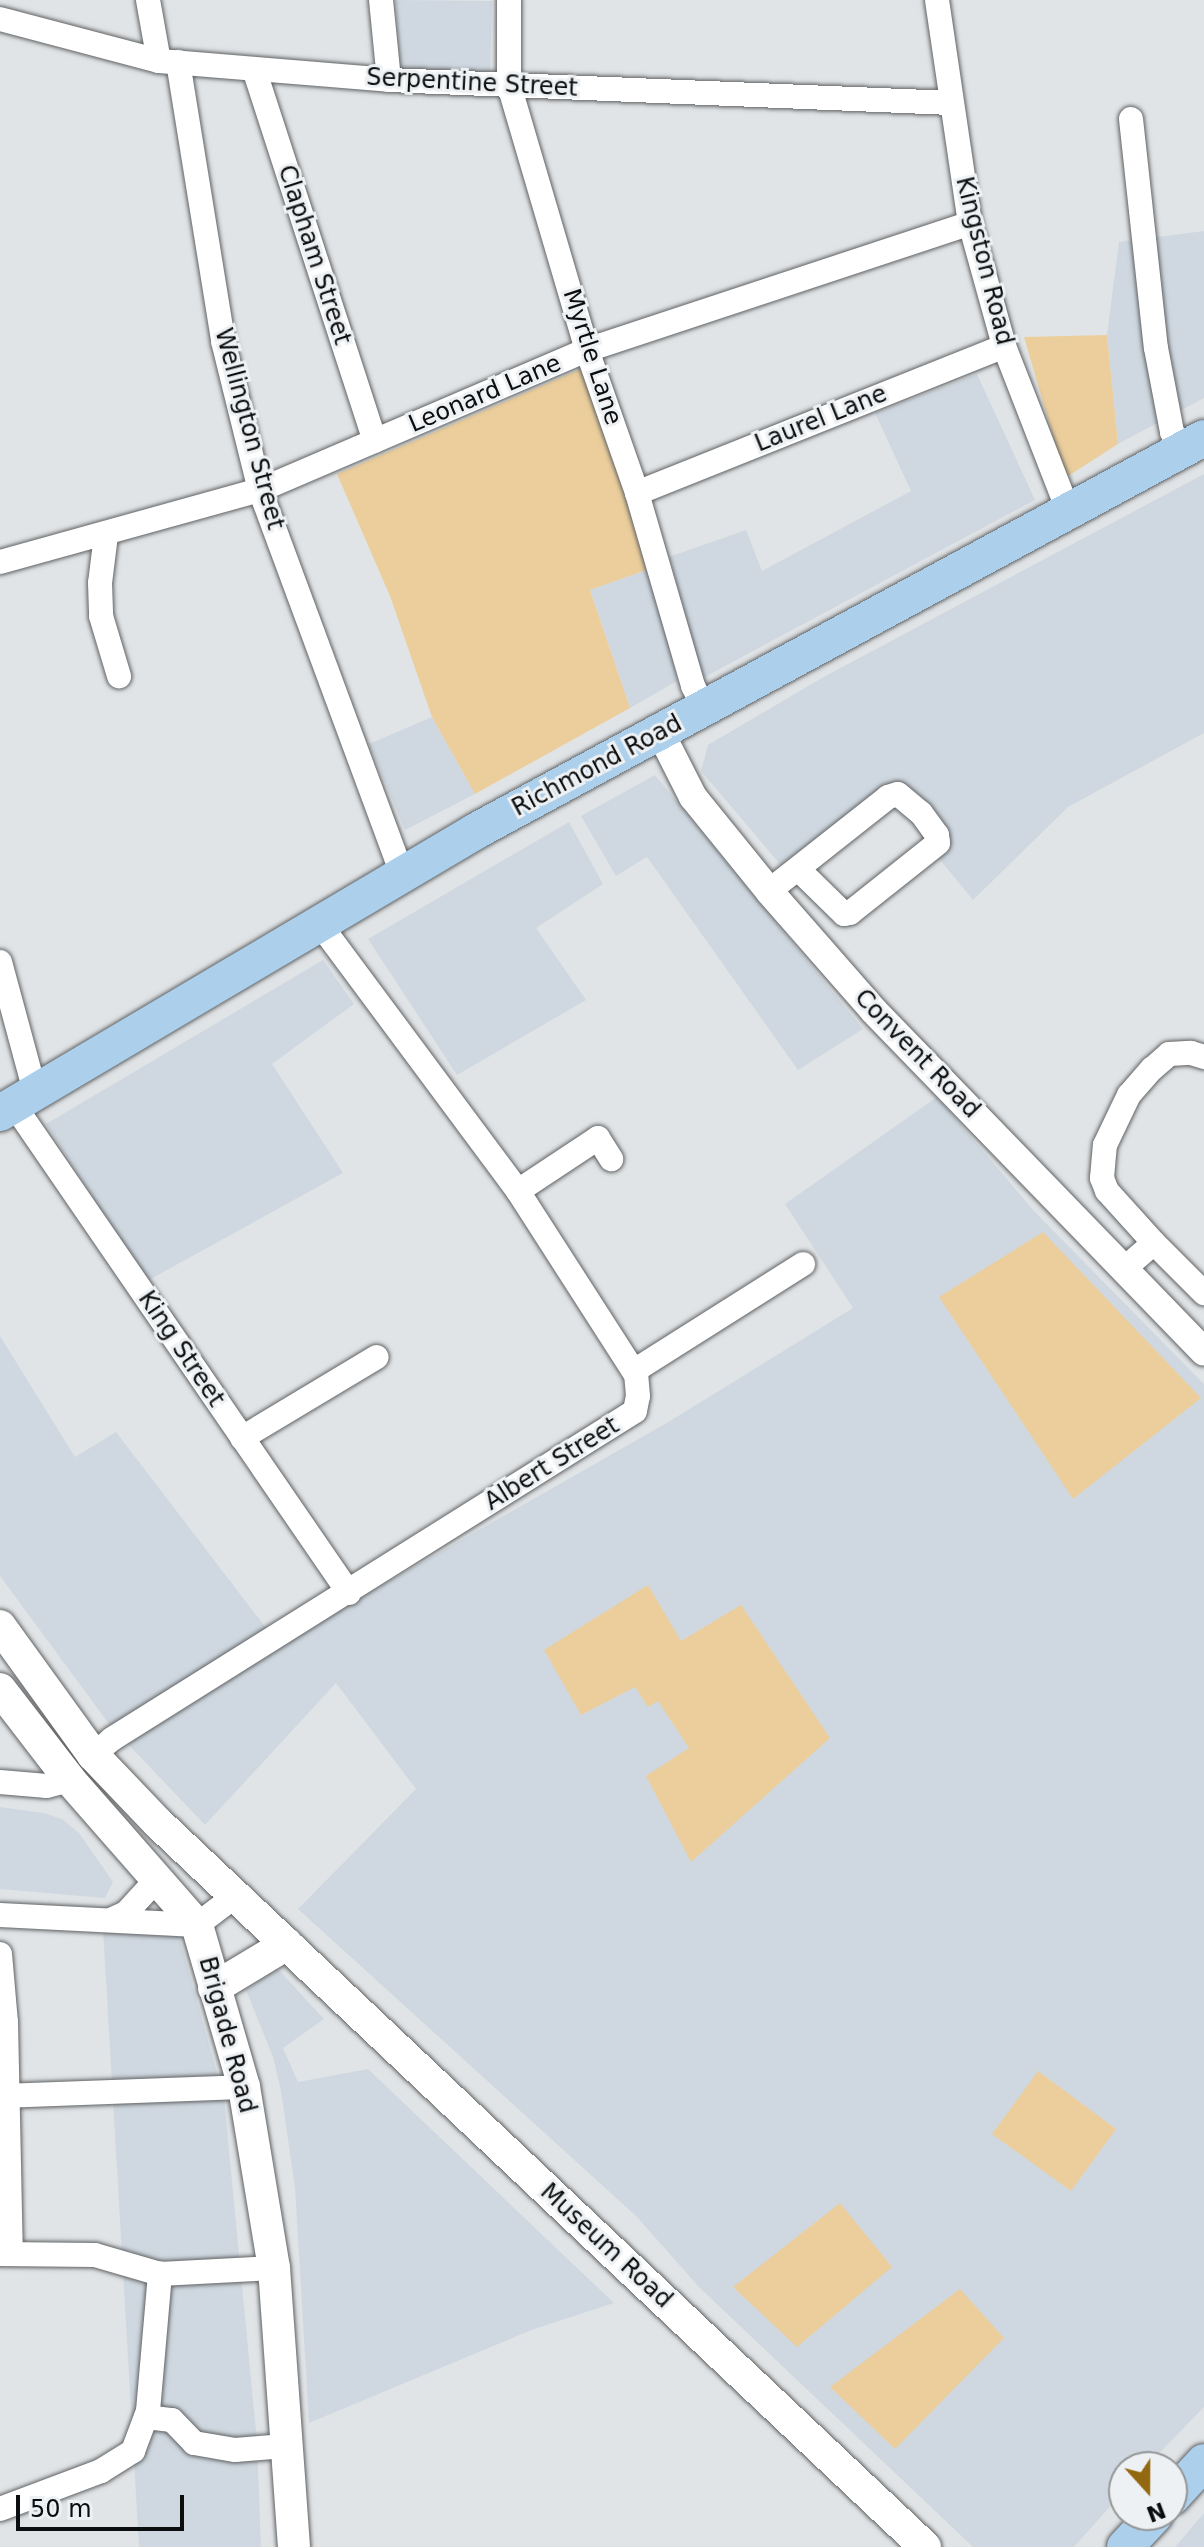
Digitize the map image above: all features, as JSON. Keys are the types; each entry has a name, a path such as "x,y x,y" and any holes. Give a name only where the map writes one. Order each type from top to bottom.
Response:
{"main road":[{"name":"Richmond Road","path":"16,1103 402,873 1193,444"},
{"path":"0,1626 93,1755 287,1944 214,1988"},
{"name":"Brigade Road","path":"0,1689 70,1780 197,1925 244,2087 274,2268 294,2547"},
{"name":"Museum Road","path":"287,1944 925,2547"},
{"path":"1188,2480 1204,2462"},
{"path":"1125,2547 1140,2531"}],"street":[{"name":"Wellington Street","path":"148,0 168,62 223,341 260,490 402,873"},
{"path":"381,0 389,80"},
{"name":"Myrtle Lane","path":"509,0 509,85 587,350 637,493 693,686 704,708"},
{"name":"Kingston Road","path":"937,0 970,223 1004,346 1069,513"},
{"name":"Serpentine Street","path":"0,19 168,62 389,80 951,103"},
{"name":"Clapham Street","path":"254,69 375,441"},
{"path":"1131,119 1156,348 1172,432 1193,444"},
{"name":"Leonard Lane","path":"0,562 260,490 587,350 970,223"},
{"name":"Laurel Lane","path":"637,493 1004,346"},
{"path":"106,535 99,604 119,676"},
{"name":"Convent Road","path":"660,732 693,797 769,891 888,1026 1204,1351"},
{"path":"769,891 888,797 898,794 921,813 937,835 938,843 850,913 844,914 798,869"},
{"path":"319,923 518,1191 634,1371 803,1264"},
{"name":"King Street","path":"0,962 16,1103 349,1593"},
{"path":"1204,1057 1191,1053 1169,1054 1129,1095 1105,1145 1102,1178 1107,1191 1204,1293"},
{"path":"518,1191 598,1138 611,1159"},
{"path":"1125,1268 1154,1243"},
{"path":"242,1438 377,1357"},
{"name":"Albert Street","path":"93,1755 112,1739 635,1411 638,1396 634,1371"},
{"path":"0,1782 47,1786 70,1780"},
{"path":"113,1919 126,1913 158,1878"},
{"path":"0,1915 197,1925 235,1896"},
{"path":"0,1954 4,2096 3,2255 95,2255 160,2274 274,2268"},
{"path":"4,2096 244,2087"},
{"path":"0,2509 101,2471 133,2451 146,2417 160,2274"},
{"path":"146,2417 172,2420 194,2443 235,2450 285,2446"}],"shaded area":[{"path":"396,0 492,1 490,73 400,68"},
{"path":"1204,231 1204,398 1118,444 1107,335 1119,242"},
{"path":"1107,335 1118,444 1065,478 1024,337"},
{"path":"583,368 652,568 590,590 630,708 475,794 432,717 390,596 337,474"},
{"path":"977,374 1035,500 703,678 669,557 746,530 762,571 911,491 875,413"},
{"path":"1204,474 1204,733 1068,807 973,900 923,839 887,783 785,870 701,771 708,745 820,679"},
{"path":"652,568 677,681 630,708 590,590"},
{"path":"432,717 475,794 405,830 369,744"},
{"path":"655,775 863,1029 798,1070 647,857 616,876 581,816"},
{"path":"569,822 603,884 536,928 586,1000 457,1075 368,939"},
{"path":"323,960 354,1004 272,1064 343,1173 147,1281 46,1124"},
{"path":"937,1097 1034,1211 1204,1384 1204,2407 1161,2451 1108,2451 1108,2509 1074,2547 973,2547 699,2287 636,2216 298,1909 416,1789 336,1683 205,1825 126,1742 300,1632 670,1421 853,1308 785,1204"},
{"path":"1043,1232 1201,1398 1073,1499 939,1297"},
{"path":"0,1336 75,1457 116,1432 266,1628 112,1728 0,1576"},
{"path":"648,1585 681,1641 741,1605 830,1738 691,1862 646,1776 689,1748 658,1701 648,1707 635,1687 581,1715 544,1650"},
{"path":"0,1807 44,1813 62,1819 79,1833 113,1882 105,1898 0,1889"},
{"path":"103,1928 178,1933 224,2098 257,2442 261,2547 139,2547"},
{"path":"277,1968 324,2019 283,2048 298,2082 368,2069 614,2303 534,2329 309,2423 295,2188 281,2091 273,2057 246,1990"},
{"path":"1038,2071 1116,2129 1071,2191 992,2134"},
{"path":"840,2203 892,2267 797,2347 733,2287"},
{"path":"960,2289 1004,2338 895,2449 830,2387"},
{"path":"1204,2513 1204,2547 1175,2547"}]}
